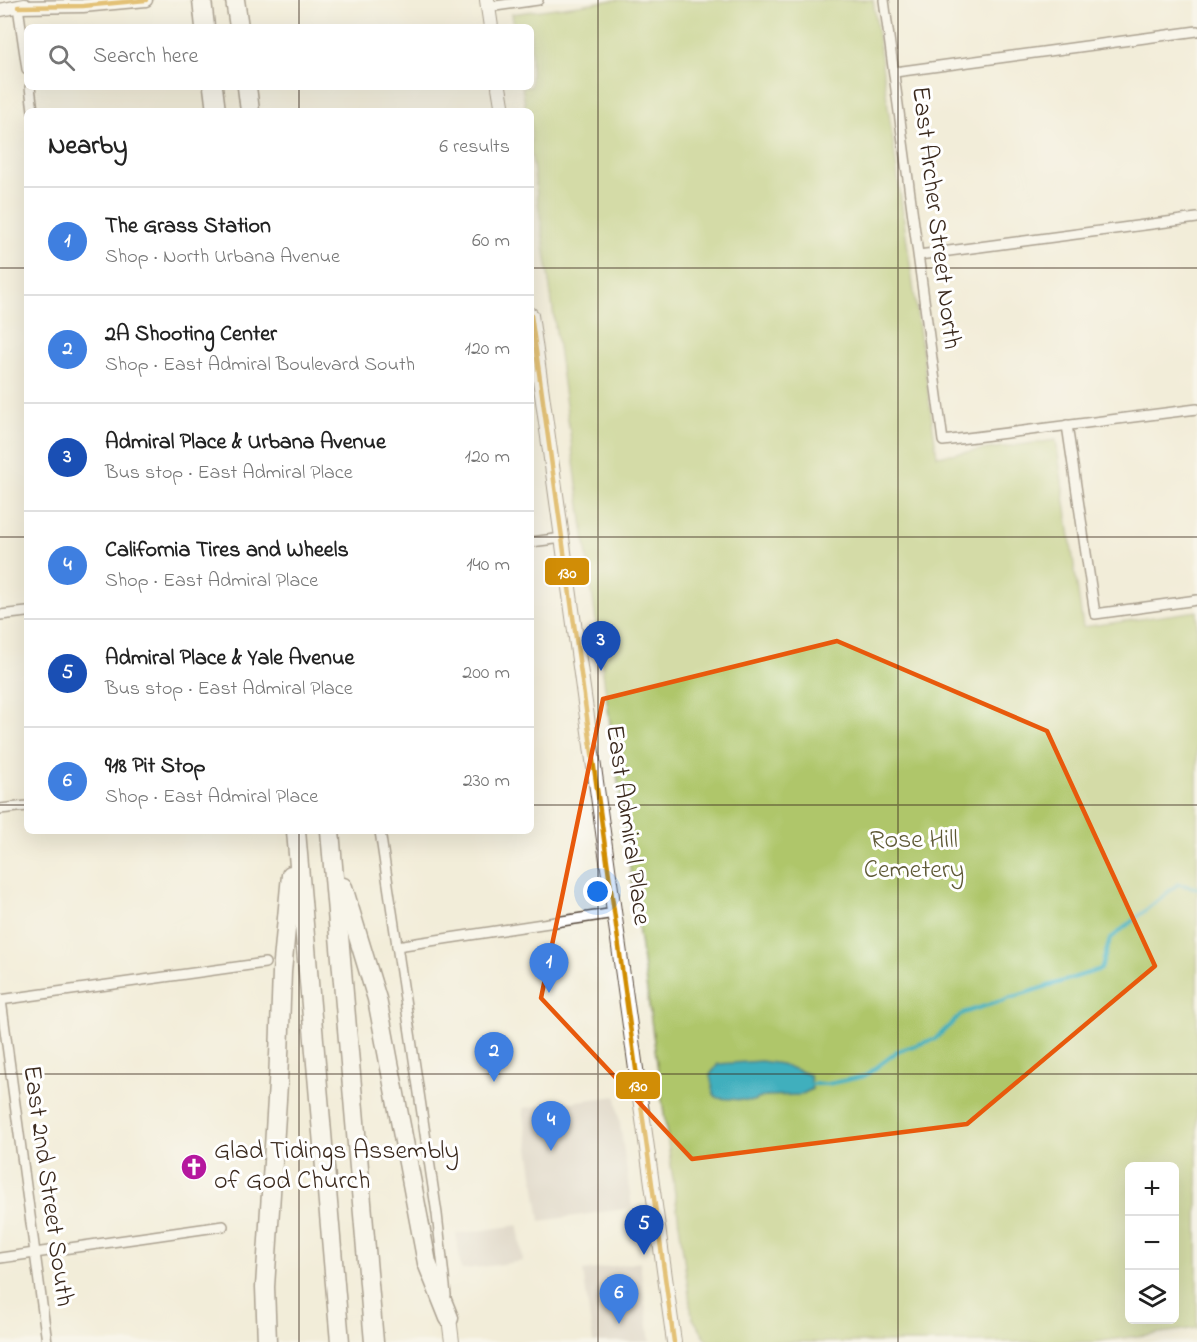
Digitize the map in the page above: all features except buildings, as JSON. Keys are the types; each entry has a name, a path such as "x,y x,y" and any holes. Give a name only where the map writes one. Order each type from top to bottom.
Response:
{"highway":[{"path":"202,0 206,24"},
{"path":"235,0 239,24"},
{"path":"213,90 216,108"},
{"path":"247,90 250,108"},
{"path":"267,1342 265,1287 279,1084 282,972 296,834"},
{"path":"296,834 340,1342"},
{"path":"330,834 374,1342"},
{"path":"332,852 377,999 427,1263 449,1318"}],"main road":[{"path":"488,4 491,24"},
{"path":"500,90 503,108"},
{"name":"East Admiral Place","path":"534,336 674,1342"},
{"path":"449,1318 452,1342"}],"street":[{"path":"0,10 42,0"},
{"path":"18,7 83,6 140,0"},
{"path":"488,4 538,0"},
{"name":"East Archer Street North","path":"884,0 943,441 1068,425"},
{"path":"18,7 24,48"},
{"path":"895,72 1197,31"},
{"path":"30,90 33,108"},
{"path":"919,255 1197,218"},
{"path":"1197,409 1068,425 1095,614 1197,600"},
{"path":"534,542 563,538"},
{"path":"0,615 24,612"},
{"path":"0,809 24,806"},
{"path":"380,834 437,1214 449,1318"},
{"path":"397,946 615,913"},
{"path":"1,1000 265,963"},
{"name":"East 2nd Street South","path":"1,1000 47,1342"},
{"path":"0,1258 224,1226"}],"highlighted area":[{"path":"837,641 1047,731 1155,966 967,1124 692,1159 541,998 603,699"}],"shaded area":[{"path":"616,1096 632,1208 540,1221 523,1108"},
{"path":"518,1225 523,1261 461,1270 456,1234"},
{"path":"640,1262 650,1342 593,1342 583,1271"}],"green space":[{"name":"Rose Hill Cemetery","path":"615,0 873,0 937,456 1056,440 1083,627 1197,611 1197,1328 1094,1342 708,1342 692,1317 534,173 534,108 526,108 522,90 534,90 534,24 514,24 512,14"}],"water":[{"path":"761,1061 781,1064 810,1075 812,1089 801,1095 766,1096 753,1101 718,1098 714,1095 710,1075 718,1064"}],"waterway":[{"path":"812,1084 828,1084 865,1076 898,1051 935,1039 963,1013 1101,969 1110,939 1178,884 1197,888"}],"transit line":[{"name":"130","path":"18,7 83,6 146,0"},
{"name":"130","path":"534,337 674,1342"}],"place":[{"name":"Admiral Place & Urbana Avenue","path":"601,671"},
{"name":"The Grass Station","path":"549,993"},
{"name":"2A Shooting Center","path":"494,1082"},
{"name":"California Tires and Wheels","path":"551,1151"},
{"name":"Glad Tidings Assembly of God Church","path":"194,1167"},
{"name":"Admiral Place & Yale Avenue","path":"644,1255"},
{"name":"918 Pit Stop","path":"619,1324"}]}
